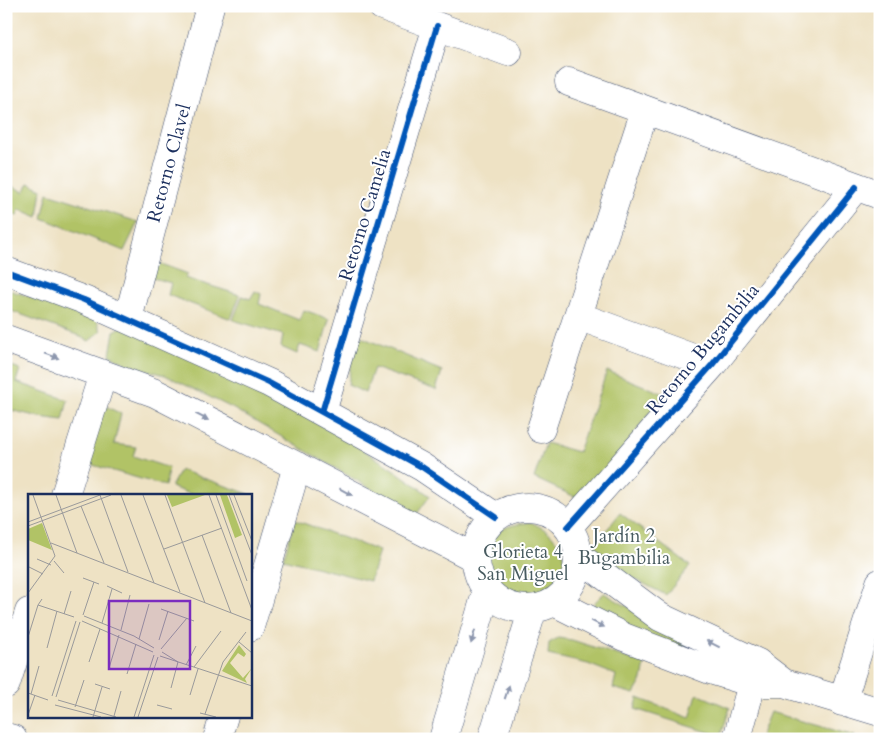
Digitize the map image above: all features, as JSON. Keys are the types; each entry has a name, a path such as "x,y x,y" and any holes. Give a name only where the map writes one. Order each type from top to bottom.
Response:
{"street":[{"name":"Retorno Clavel","path":"128,319 210,6"},
{"path":"382,6 508,52"},
{"name":"Retorno Camelia","path":"322,412 437,26"},
{"name":"Retorno Bugambilia","path":"568,82 868,191 568,527"},
{"path":"541,429 645,110"},
{"path":"6,271 84,300 269,382 422,467 496,517"},
{"name":"Retorno Bugambilia","path":"578,316 712,365"},
{"path":"6,339 155,393 475,558"},
{"path":"65,494 103,374"},
{"path":"251,623 297,466"},
{"path":"492,739 544,605 568,589 576,574 578,556 575,540 568,527 552,514 534,507 514,508 496,517 481,535 475,558 477,570 487,590 508,606 544,605 710,670 755,673"},
{"path":"578,556 660,616 755,673 784,684 880,712"},
{"path":"842,702 880,583"},
{"path":"443,739 487,590"},
{"path":"6,684 28,615"},
{"path":"737,739 755,673"},
{"path":"217,739 223,718"},
{"path":"6,737 12,739"}],"green space":[{"path":"6,183 24,192 29,183 42,189 38,217 19,209 17,216 6,212"},
{"path":"48,193 138,222 124,251 42,218"},
{"path":"158,263 188,274 185,278 240,295 231,319 168,295 171,283 149,277"},
{"path":"6,289 96,318 101,331 89,341 6,309"},
{"path":"255,291 261,294 259,304 299,320 304,310 329,319 320,352 300,345 297,354 281,347 283,335 233,320 242,296 250,299"},
{"path":"125,325 320,425 395,470 430,496 416,515 232,408 165,375 129,365 110,355 114,331"},
{"path":"359,336 442,371 436,390 374,368 365,393 348,385 352,356"},
{"path":"6,364 20,369 16,382 68,400 63,420 39,417 6,409"},
{"path":"607,371 664,394 584,501 534,478 546,443 578,452"},
{"path":"104,405 121,414 114,444 136,447 133,456 169,468 165,486 86,463"},
{"path":"180,470 249,494 190,494 171,487"},
{"name":"Jardín 2 Bugambilia","path":"620,513 690,566 666,595 587,555"},
{"path":"295,520 379,551 370,581 283,559"},
{"name":"Glorieta 4 San Miguel","path":"531,522 548,532 559,545 565,563 565,572 559,588 553,595 539,602 514,601 497,593 488,579 486,570 487,550 493,536 503,528"},
{"path":"604,593 704,651 706,657 591,615 595,602"},
{"path":"558,638 572,640 645,664 642,680 634,694 613,688 616,675 588,664 548,655 549,643"},
{"path":"697,694 730,708 721,736 635,709 638,698 690,718"},
{"path":"770,712 855,736 854,739 759,739"}],"cycle path":[{"path":"322,412 437,26"},
{"path":"568,527 712,365 856,187"},
{"path":"6,271 84,300 269,383 422,467 496,517"}]}
